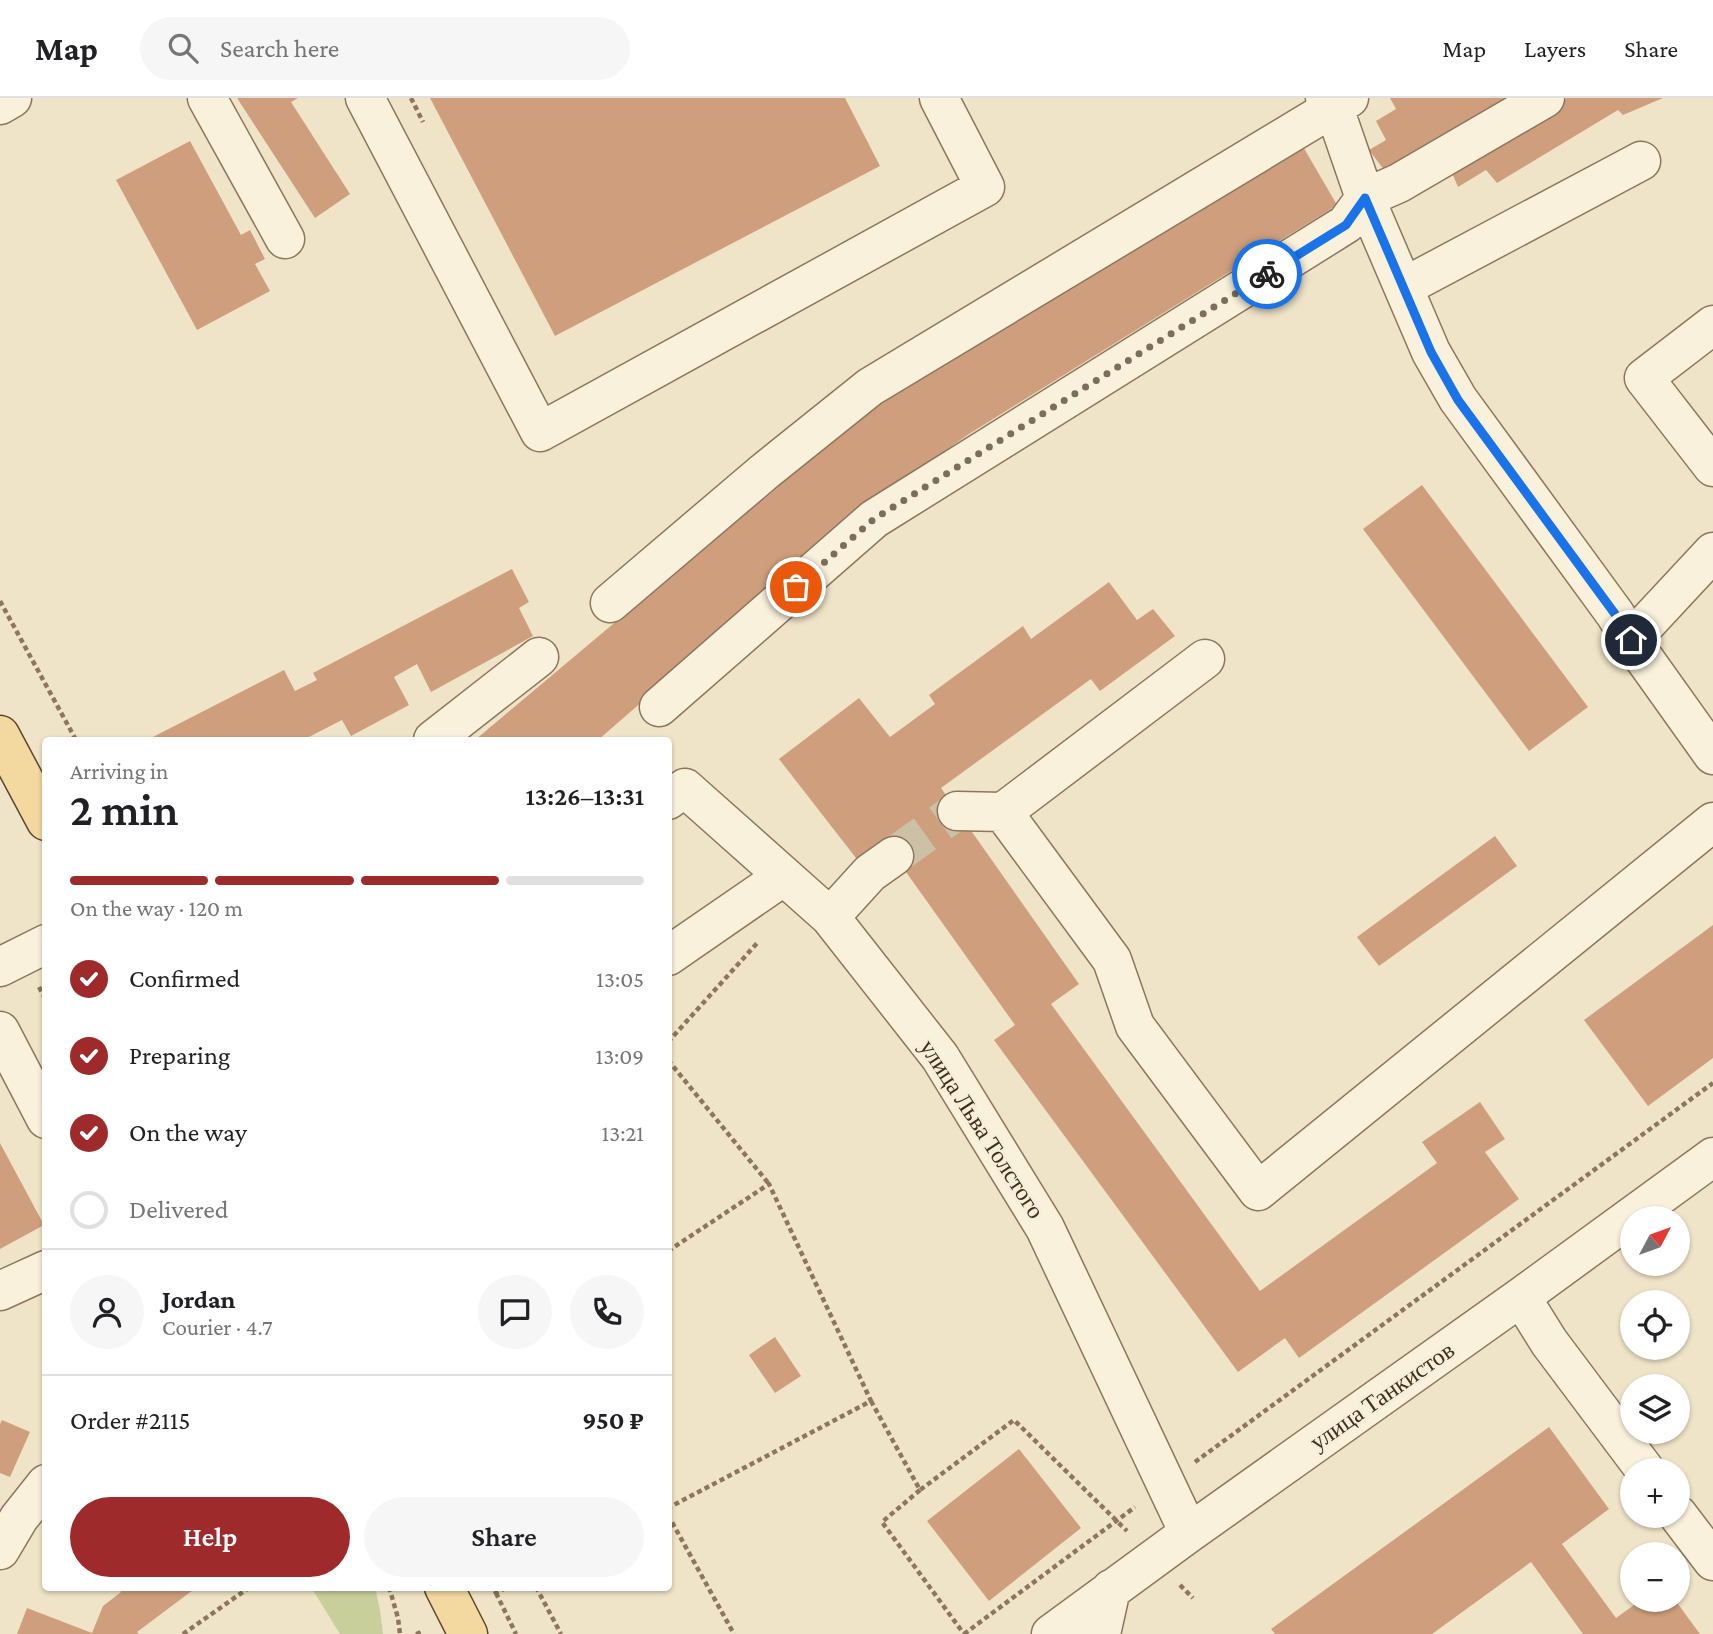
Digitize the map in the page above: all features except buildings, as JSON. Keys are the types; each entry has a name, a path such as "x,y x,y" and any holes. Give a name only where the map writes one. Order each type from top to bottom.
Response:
{"main road":[{"path":"0,735 42,814"},
{"path":"434,1632 444,1620 438,1591"},
{"path":"446,1591 468,1634"}],"street":[{"path":"0,105 12,98"},
{"path":"207,98 285,239"},
{"path":"365,98 540,432 985,187 939,98"},
{"path":"659,707 874,519 1346,225 1365,198 1399,183 1545,98"},
{"path":"610,603 764,472 870,387 1336,101 1365,198 1431,352 1458,400 1615,614 1713,755"},
{"path":"1404,287 1641,161"},
{"path":"1713,325 1644,378 1713,467"},
{"path":"1631,640 1713,551"},
{"path":"437,737 539,657"},
{"path":"957,811 1003,812 1205,659"},
{"name":"улица Льва Толстого","path":"677,794 805,895 940,1057 1045,1228 1189,1533"},
{"path":"1003,812 1112,960 1135,1026 1258,1191 1713,822"},
{"path":"672,954 805,895 870,873 894,856"},
{"path":"0,967 42,946"},
{"path":"0,1031 42,1111"},
{"name":"улица Танкистов","path":"1051,1634 1713,1157"},
{"path":"0,1291 42,1272"},
{"path":"1521,1297 1549,1342 1636,1458"},
{"path":"0,1550 19,1518 42,1489"},
{"path":"1688,1528 1713,1561"},
{"path":"1101,1634 1111,1589"}],"path":[{"path":"0,601 74,737"},
{"path":"672,1038 805,895"},
{"path":"672,1065 769,1184 871,1401 920,1490"},
{"path":"1193,1598 1154,1558 1116,1521 1014,1420 882,1522 964,1634 1116,1521 1166,1484 1713,1083"},
{"path":"672,1248 769,1184"},
{"path":"672,1506 871,1401"},
{"path":"672,1522 734,1634"},
{"path":"183,1634 244,1591"},
{"path":"390,1591 400,1634"},
{"path":"484,1600 500,1591"},
{"path":"538,1591 561,1634"},
{"path":"496,1593 516,1634"},
{"path":"416,1634 434,1632"}],"green space":[{"path":"313,1591 376,1591 383,1634 340,1634"}],"tunnel":[{"path":"894,856 957,811"}],"way so far":[{"path":"796,587 874,519 1267,274"}],"route":[{"path":"1267,274 1346,225 1365,198 1431,352 1458,400 1615,614 1631,640"}]}
